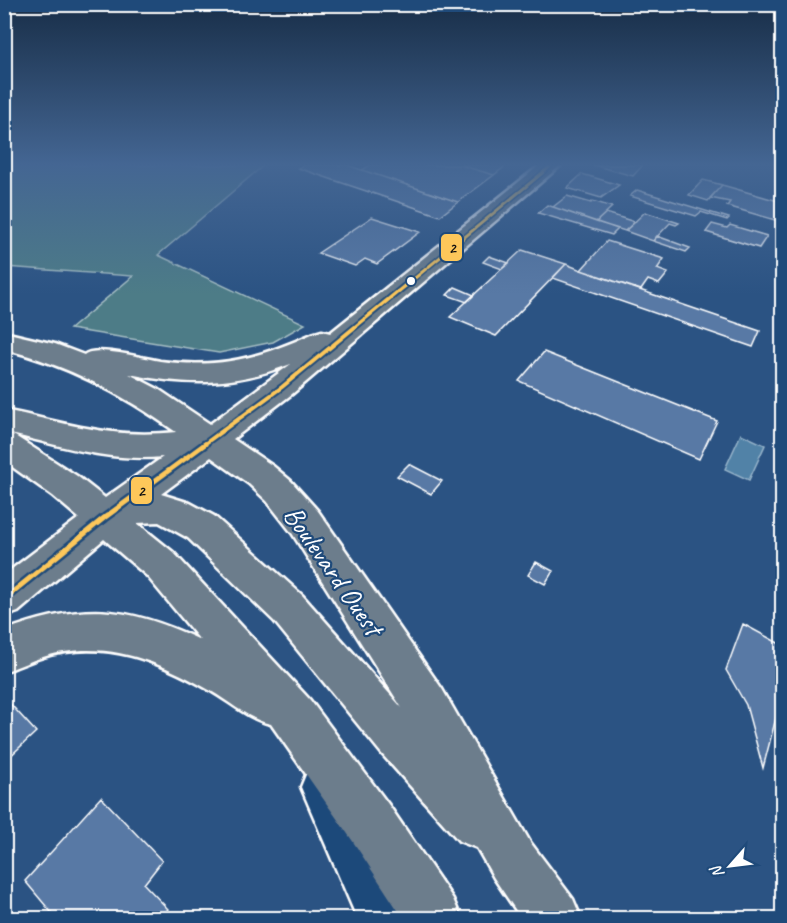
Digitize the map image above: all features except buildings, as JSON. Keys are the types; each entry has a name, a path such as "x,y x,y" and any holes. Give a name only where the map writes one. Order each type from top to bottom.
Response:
{"main road":[{"path":"4,599 104,518 282,387 500,208"},
{"path":"45,350 154,368 207,374 236,371 264,364 362,322"},
{"name":"Boulevard Ouest","path":"4,340 45,350 102,373 147,396 211,439 279,491 305,522 426,705 512,860 555,918"},
{"path":"4,421 95,443 134,446 211,439"},
{"path":"4,444 104,518 160,564 294,717 370,822 434,918"},
{"path":"104,518 134,509 159,508 177,513 201,526 288,608 398,738 512,860"},
{"path":"4,652 62,630 88,628 131,634 168,646 208,665 294,717"}],"street":[{"path":"294,717 384,918"}],"green space":[{"path":"5,208 213,208 158,255 305,324 273,342 219,353 70,329 133,276 5,267"}],"water":[{"path":"741,434 765,445 749,480 725,469"}],"transit line":[{"name":"2","path":"4,599 104,518 282,387 500,208"}]}
